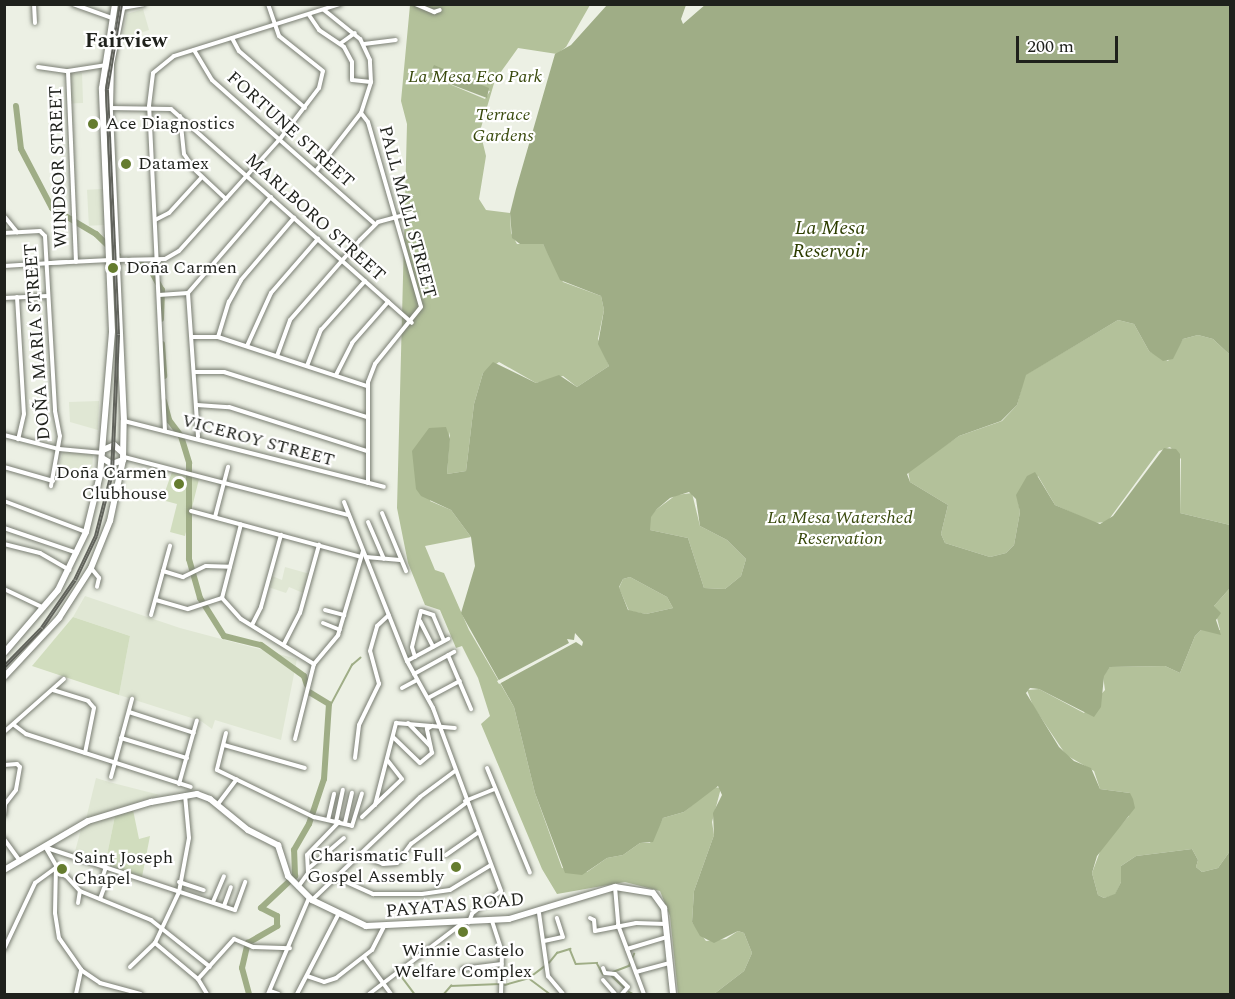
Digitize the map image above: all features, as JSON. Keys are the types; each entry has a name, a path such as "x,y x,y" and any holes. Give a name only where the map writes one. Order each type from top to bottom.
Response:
{"main road":[{"path":"4,677 59,618 91,568 110,521 121,470 124,421 104,65 112,18 120,6"},
{"path":"106,109 120,6"},
{"path":"4,653 45,609 69,570 86,532 103,454 112,331 114,260"},
{"path":"103,454 114,445 123,457"},
{"path":"103,454 112,464 123,457"},
{"path":"99,475 110,467 121,470"},
{"name":"PAYATAS ROAD","path":"4,870 98,817 185,794 201,795 218,804 239,825 278,844 288,876 295,885 311,899 366,926 383,928 466,922 539,913 615,887"},
{"path":"615,887 657,896 667,924 673,994"}],"street":[{"path":"34,4 34,23"},
{"path":"73,4 112,18"},
{"path":"120,6 144,4"},
{"path":"4,266 170,256 248,176 280,139 305,108 324,74 290,48 274,25 268,4"},
{"path":"165,431 149,106 150,86 157,68 167,59 340,4"},
{"path":"415,4 434,12 440,10"},
{"path":"316,171 361,113 371,82 364,44 355,33 324,10"},
{"path":"309,15 318,30 341,43 352,62 352,80 371,82"},
{"path":"341,43 355,33"},
{"path":"232,38 239,51 305,108"},
{"path":"364,44 396,40"},
{"name":"FORTUNE STREET","path":"194,50 212,80 375,224"},
{"path":"38,67 68,70 104,65"},
{"name":"WINDSOR STREET","path":"68,70 76,262"},
{"name":"MARLBORO STREET","path":"106,109 168,107 412,323"},
{"name":"PALL MALL STREET","path":"361,113 368,122 421,307 412,323 375,364 367,386 368,483"},
{"path":"180,116 184,154 201,178 226,199"},
{"path":"155,220 169,213 201,178"},
{"path":"159,295 188,293 271,197"},
{"path":"277,356 290,320 375,224 395,216 412,213"},
{"path":"4,216 17,232"},
{"path":"218,338 229,302 241,280 294,218"},
{"path":"4,233 17,232"},
{"name":"DOÑA MARIA STREET","path":"4,467 52,483 59,449 48,296 48,264 43,232 17,232"},
{"path":"247,346 268,298 318,239"},
{"path":"307,366 321,330 365,281"},
{"path":"188,293 193,337 198,437"},
{"path":"4,298 48,296"},
{"path":"17,297 24,414 18,439"},
{"path":"336,375 352,343 388,302"},
{"path":"193,337 218,338 247,346 367,386"},
{"path":"194,372 224,372 367,417"},
{"path":"197,405 229,407 367,451"},
{"name":"VICEROY STREET","path":"124,421 198,437 384,488"},
{"path":"4,435 59,449 103,454"},
{"path":"123,457 350,515"},
{"path":"215,517 228,467"},
{"path":"4,501 86,532"},
{"path":"344,502 407,661 428,699 501,891 472,914 466,922 369,994"},
{"path":"191,511 364,557 400,560"},
{"path":"382,513 406,571"},
{"path":"368,522 384,559"},
{"path":"240,524 222,598 228,608 314,664"},
{"path":"4,528 77,553"},
{"path":"252,625 261,607 281,535"},
{"path":"4,544 40,553 69,570"},
{"path":"284,644 300,613 319,545"},
{"path":"152,615 170,546"},
{"path":"295,739 314,664 340,630 359,565 364,557"},
{"path":"359,565 362,561 368,563"},
{"path":"164,571 193,573 214,564 230,567"},
{"path":"91,568 99,578 97,587"},
{"path":"4,589 45,609"},
{"path":"156,600 186,609 222,598"},
{"path":"325,610 344,615"},
{"path":"407,661 415,657 446,640 433,615 421,611 412,647 415,657"},
{"path":"355,758 358,725 379,684 369,651 376,626 389,615"},
{"path":"419,620 433,647"},
{"path":"323,623 340,630"},
{"path":"414,674 454,652"},
{"path":"448,655 471,709"},
{"path":"4,732 64,679"},
{"path":"402,688 417,680"},
{"path":"428,699 460,681"},
{"path":"53,690 88,701 94,708 85,753"},
{"path":"111,777 132,699"},
{"path":"129,712 194,733"},
{"path":"179,784 197,720"},
{"path":"375,805 396,723 455,728"},
{"path":"408,723 432,749"},
{"path":"14,725 26,734 191,787"},
{"path":"392,736 417,763 431,754 427,729 432,726"},
{"path":"226,733 217,770 312,816 353,825 362,793"},
{"path":"122,738 187,758"},
{"path":"224,745 305,768"},
{"path":"362,817 402,779 386,760"},
{"path":"4,765 19,764 20,771 16,790 5,804 4,815"},
{"path":"487,768 530,873"},
{"path":"279,994 269,993 290,948 296,921 311,899 420,797 455,771"},
{"path":"218,804 237,779"},
{"path":"360,855 384,864 397,863 411,844 466,802 495,789"},
{"path":"309,868 307,855 338,822 344,790"},
{"path":"345,823 352,793"},
{"path":"130,967 155,943 179,892 179,882 189,838 185,794"},
{"path":"328,820 334,794"},
{"path":"446,855 478,833"},
{"path":"295,885 309,868 345,838"},
{"path":"5,842 20,861"},
{"path":"46,847 235,910 245,882"},
{"path":"46,847 56,870 56,927 81,970 100,983 141,994"},
{"path":"335,877 373,894 422,894 450,890 491,865"},
{"path":"101,882 106,867"},
{"path":"56,870 66,876 80,891 140,914 210,967"},
{"path":"4,949 35,883 56,870"},
{"path":"213,902 224,876"},
{"path":"179,882 204,890"},
{"path":"224,906 231,886"},
{"path":"615,887 618,925 644,994"},
{"path":"100,899 104,888"},
{"path":"78,903 80,891"},
{"path":"297,994 339,913"},
{"path":"539,913 548,976 563,994"},
{"path":"544,941 563,937 557,918"},
{"path":"590,918 595,931 618,925 667,924"},
{"path":"492,920 500,939 501,994"},
{"path":"307,976 330,982 372,950 383,928"},
{"path":"627,949 668,937"},
{"path":"198,979 234,939 246,944 290,948"},
{"path":"155,943 198,979 207,994"},
{"path":"364,957 391,994"},
{"path":"635,972 670,963"},
{"path":"462,969 502,964"},
{"path":"603,968 609,975 615,975 628,987 622,994"},
{"path":"76,994 81,970"},
{"path":"603,980 615,994"}],"shaded area":[{"path":"143,9 149,30 122,39 127,14"},
{"path":"69,73 82,73 83,103 70,103"},
{"path":"103,189 105,225 89,226 87,190"},
{"path":"99,401 98,430 70,422 69,402"},
{"path":"63,452 93,455 92,474 59,466"},
{"path":"172,472 199,479 185,536 170,532 177,504 162,500"},
{"path":"285,567 310,574 303,593 289,587 286,593 268,587 272,576 282,580"},
{"path":"85,596 180,628 297,659 281,740 215,720 212,729 201,721 119,695 130,636 73,617"},
{"path":"73,617 130,636 119,695 32,666"},
{"path":"96,778 109,782 160,795 86,819"},
{"path":"133,810 139,839 150,836 142,877 105,865 115,816"},
{"path":"115,816 105,865 74,855 82,826"}],"green space":[{"name":"La Mesa Eco Park","path":"410,5 590,5 566,47 557,54 518,48 495,80 480,131 486,156 479,199 486,210 510,213 511,233 517,244 543,244 563,282 601,296 604,310 598,339 609,366 577,387 563,376 536,383 499,362 483,373 474,404 466,471 447,474 450,432 430,501 451,510 471,537 425,546 435,570 444,573 469,630 514,707 535,793 562,868 587,872 607,858 623,855 640,843 650,843 663,818 684,812 714,787 721,788 712,822 714,835 694,891 692,922 706,941 726,939 738,931 744,933 752,953 744,971 714,994 678,994 670,916 660,891 625,882 557,894 542,869 481,724 490,716 478,678 462,646 456,648 440,610 425,605 408,563 397,508 407,124 401,101","holes":["430,76 490,91 485,99"]},
{"path":"1118,320 1134,324 1149,351 1168,361 1183,339 1198,335 1213,339 1230,355 1230,525 1180,513 1181,459 1170,447 1159,451 1107,522 1095,523 1055,505 1038,476 1017,495 1020,512 1014,545 1006,553 990,557 945,543 941,534 948,505 910,482 908,471 959,436 1002,421 1017,405 1025,375"},
{"path":"692,493 700,526 727,540 746,559 741,576 725,589 704,588 688,538 650,530 650,517 657,509 676,495"},
{"path":"630,577 667,597 673,608 646,614 629,611 619,588 623,579"},
{"path":"1230,588 1230,851 1218,868 1202,872 1196,867 1198,860 1192,849 1136,856 1121,866 1121,882 1115,895 1104,898 1098,895 1092,873 1102,846 1129,816 1130,793 1100,789 1094,771 1066,755 1033,706 1027,690 1039,689 1084,713 1105,690 1103,676 1110,667 1165,666 1180,673 1195,636 1201,630 1220,630 1214,606"}],"water":[{"name":"La Mesa Reservoir","path":"706,4 1230,5 1230,355 1213,339 1198,335 1183,339 1173,359 1163,361 1149,351 1134,324 1118,320 1026,375 1017,405 1001,421 959,436 907,474 910,482 948,505 941,534 945,543 990,557 1006,553 1014,545 1020,512 1016,495 1027,476 1035,472 1055,505 1100,524 1113,516 1164,448 1176,449 1180,454 1180,513 1230,525 1230,588 1214,606 1221,613 1216,620 1221,635 1201,630 1195,636 1180,673 1165,666 1110,667 1104,676 1101,707 1094,717 1039,689 1030,688 1026,693 1059,747 1074,761 1091,768 1100,789 1130,793 1133,799 1135,808 1097,856 1092,873 1098,895 1104,898 1115,894 1121,882 1121,866 1136,856 1192,849 1198,860 1196,867 1202,872 1218,868 1230,851 1230,994 714,994 744,971 752,953 744,933 738,931 714,943 700,936 692,922 694,891 714,835 713,813 722,795 718,786 684,812 663,818 653,842 640,843 623,855 607,858 582,875 565,873 535,793 514,707 461,613 475,566 471,537 451,510 421,496 416,489 412,451 429,428 446,427 450,439 447,474 466,471 474,404 483,373 493,362 536,383 559,375 577,387 609,366 598,344 604,310 601,296 560,280 543,244 520,244 512,238 510,213 555,54 571,45 607,5 686,5 681,19 683,24","holes":["689,492 696,499 700,526 727,540 746,559 741,576 725,589 704,588 688,538 650,530 651,517 657,509 670,498","630,577 667,597 673,608 646,614 628,610 619,587 623,579"]},
{"path":"434,65 489,88 487,98 429,76"}],"pier":[{"path":"575,633 583,642 582,646 576,642 499,684 497,681 569,643 567,639 574,640"}],"waterway":[{"path":"16,106 21,149 52,208 96,234 118,255"},
{"path":"129,260 149,267 162,290 161,319"},
{"path":"162,344 164,376"},
{"path":"164,401 169,420 181,436 189,463 189,559 200,598 224,636 261,645 304,676 307,685"},
{"path":"329,708 352,665 360,658"},
{"path":"249,994 242,968 248,943 277,926 277,916 261,908 295,876 294,850 309,824 324,779 329,704 309,692"},
{"path":"549,963 557,953 570,949 576,964 597,963 603,974 610,974"},
{"path":"613,972 629,966 634,954"},
{"path":"505,985 529,978 545,966"},
{"path":"399,973 415,994"},
{"path":"612,976 626,989"},
{"path":"530,979 550,994"},
{"path":"444,994 451,986 500,984"},
{"path":"629,992 633,994"}],"railway":[{"path":"4,667 42,628 75,580 96,536 112,473 118,334 107,89 121,4"}],"place":[{"name":"Ace Diagnostics","path":"93,124"},
{"name":"Datamex","path":"126,164"},
{"name":"Doña Carmen","path":"113,268"},
{"name":"Doña Carmen Clubhouse","path":"179,484"},
{"name":"Charismatic Full Gospel Assembly","path":"456,867"},
{"name":"Saint Joseph Chapel","path":"62,869"},
{"name":"Winnie Castelo Welfare Complex","path":"463,932"}],"district":[{"name":"Fairview","path":"126,41"}],"park label":[{"name":"Terrace Gardens","path":"503,126"},
{"name":"La Mesa Watershed Reservation","path":"840,529"}]}
